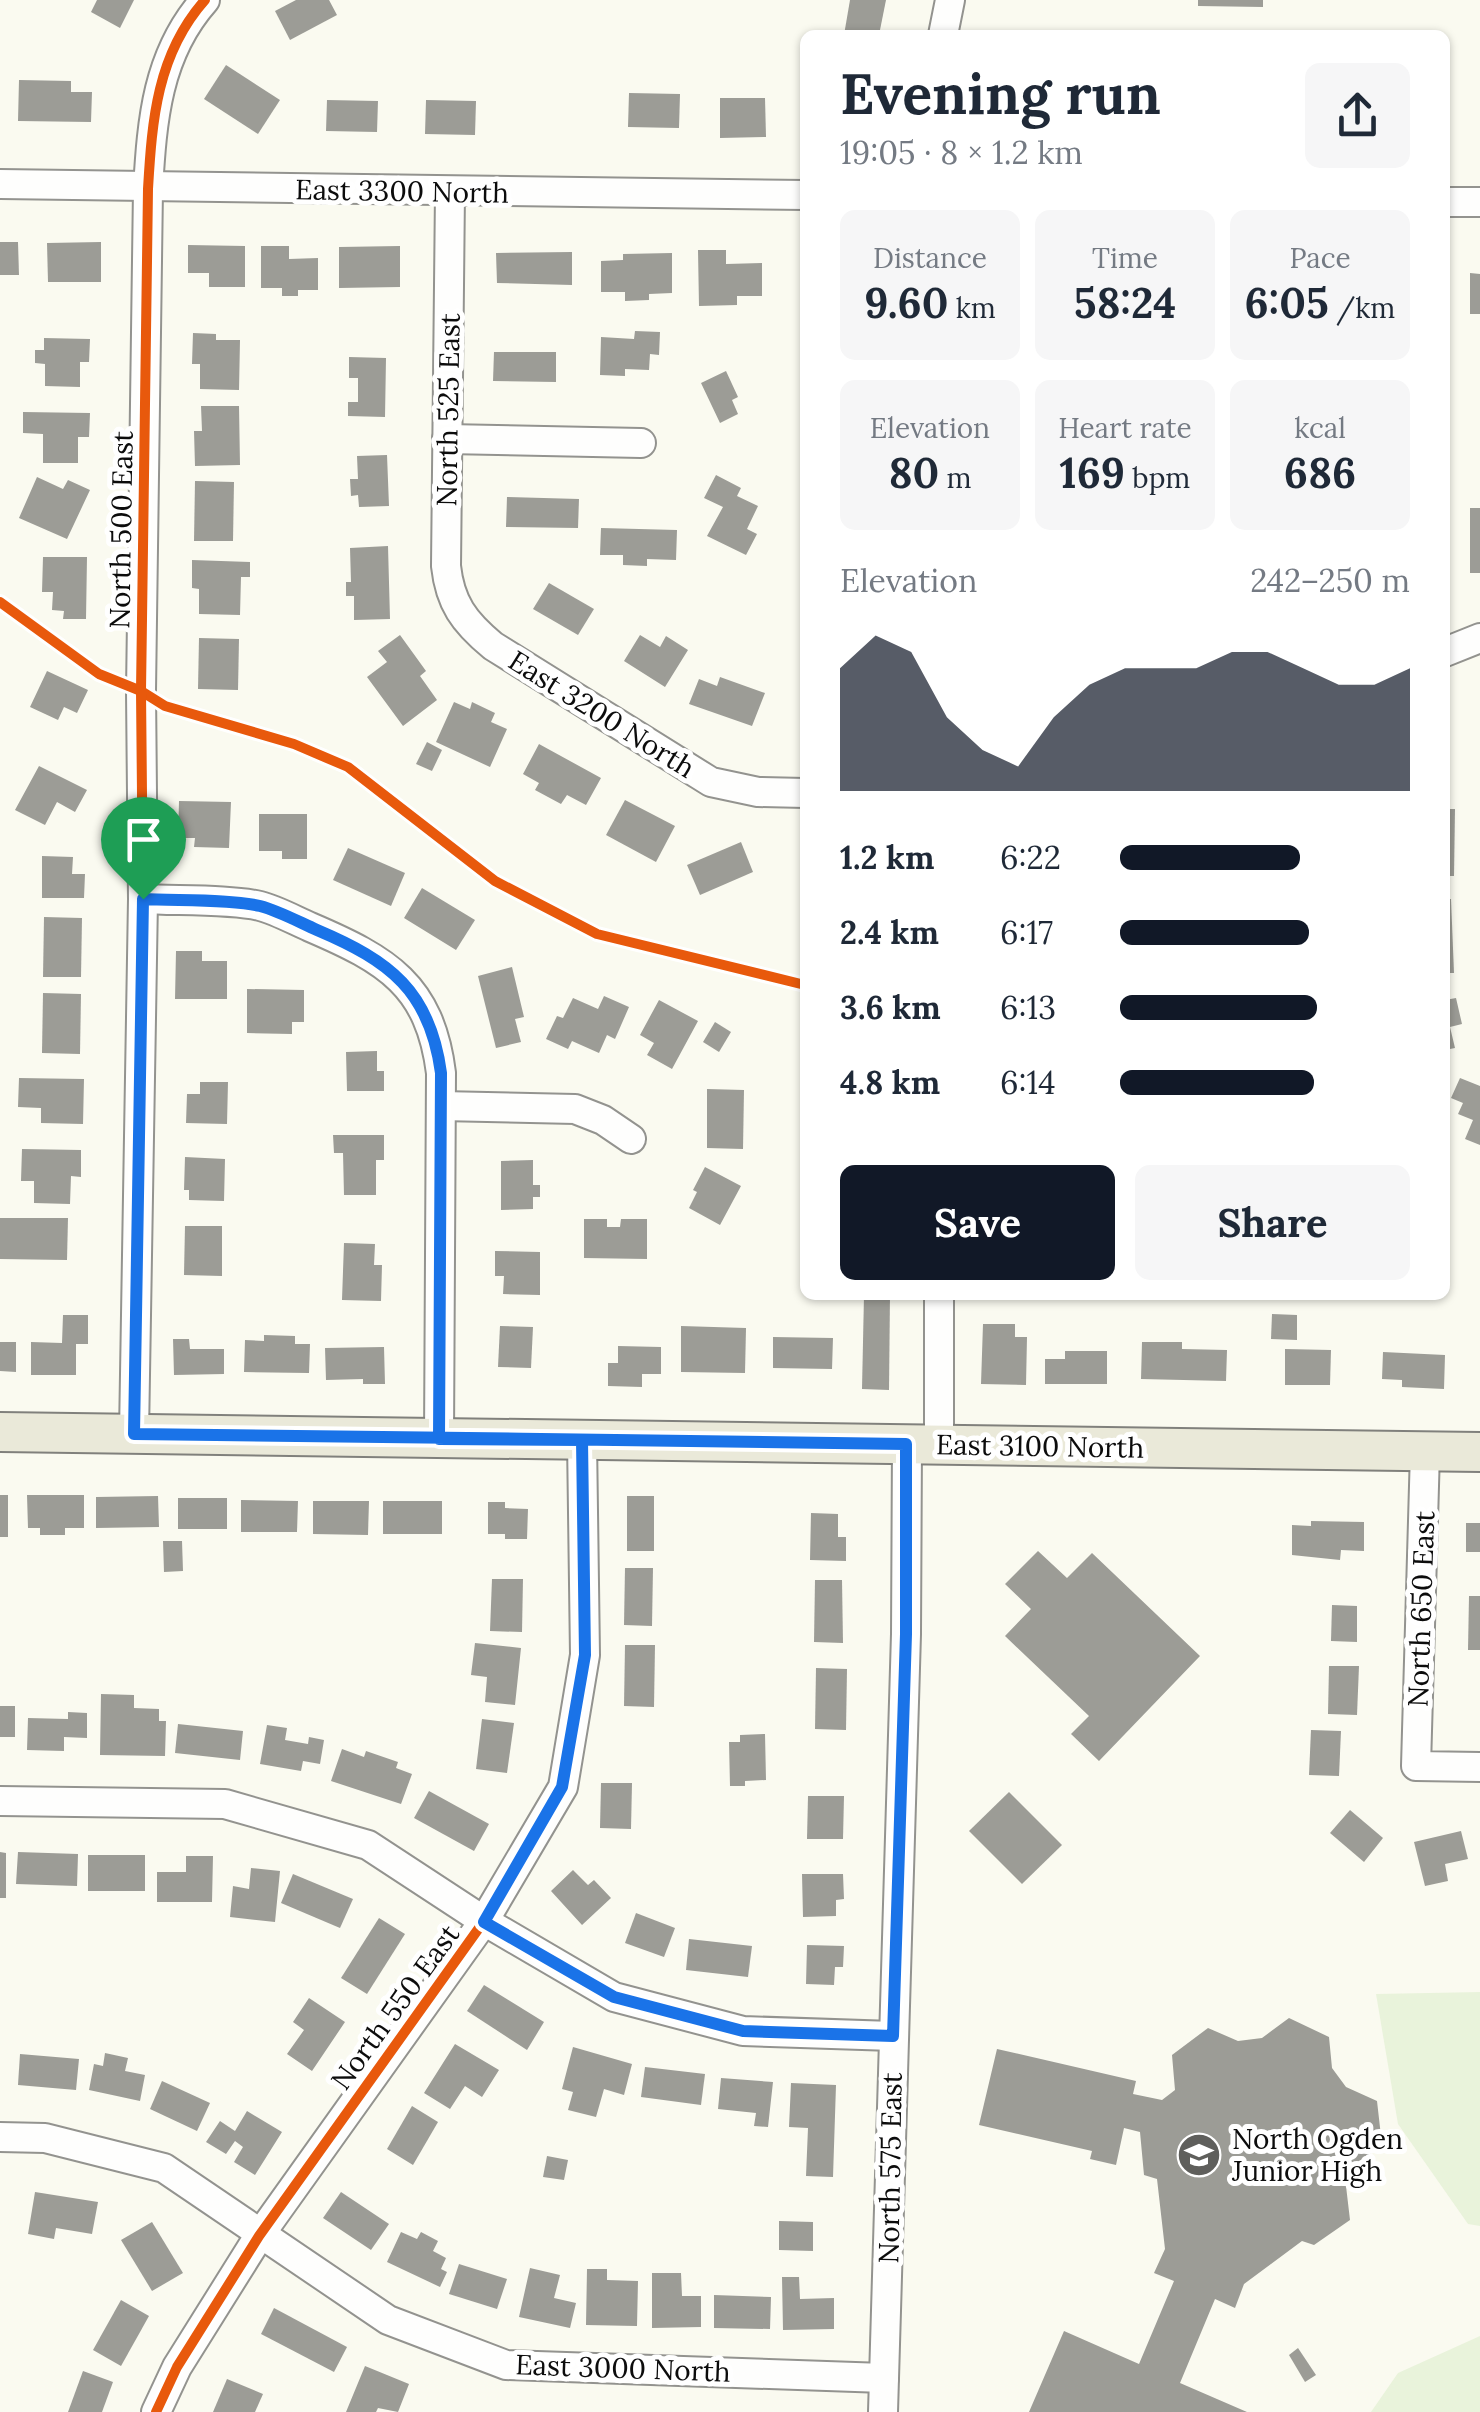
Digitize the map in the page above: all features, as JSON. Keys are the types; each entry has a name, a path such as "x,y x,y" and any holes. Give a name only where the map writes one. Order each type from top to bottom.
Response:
{"main road":[{"name":"East 3100 North","path":"0,1432 1480,1452"}],"street":[{"name":"North 500 East","path":"134,1434 151,126 158,89 180,35 205,0"},
{"path":"944,30 950,0"},
{"name":"East 3300 North","path":"0,184 800,196"},
{"name":"North 525 East","path":"450,192 446,566 452,598 467,624"},
{"path":"1450,202 1480,202"},
{"path":"447,439 640,443"},
{"name":"East 3200 North","path":"467,624 492,646 710,782 758,792 800,794"},
{"path":"143,899 259,906 384,964 418,999 438,1048 441,1106 439,1439"},
{"path":"441,1106 574,1109 603,1120 631,1139"},
{"name":"North 575 East","path":"883,2412 906,1634 939,1300"},
{"name":"North 550 East","path":"259,2236 484,1922 562,1787 585,1655 582,1440"},
{"name":"North 650 East","path":"1426,1451 1416,1766 1480,1766"},
{"path":"0,1801 225,1804 368,1844 484,1922 614,1997 743,2031 893,2036"},
{"name":"East 3000 North","path":"0,2137 45,2138 164,2168 388,2320 506,2366 884,2378"},
{"path":"156,2412 177,2367 259,2236"}],"green space":[{"path":"1480,1992 1480,2226 1468,2224 1398,2124 1376,1994"},
{"path":"1480,2336 1480,2412 1371,2412 1398,2373"}],"building":[{"path":"97,0 134,0 120,28 91,12"},
{"path":"296,0 329,0 337,15 290,40 275,11"},
{"path":"850,0 886,0 880,30 845,30"},
{"path":"1198,0 1263,0 1263,7 1198,6"},
{"path":"226,65 280,100 258,134 204,99"},
{"path":"19,80 71,81 71,92 92,92 91,122 18,121"},
{"path":"629,93 680,94 679,128 628,127"},
{"path":"720,98 765,98 766,137 720,138"},
{"path":"327,100 378,101 377,132 326,131"},
{"path":"426,100 476,101 475,135 425,134"},
{"path":"0,242 18,242 19,275 0,275"},
{"path":"101,242 101,282 48,282 47,243"},
{"path":"188,245 245,246 245,287 209,287 209,273 188,273"},
{"path":"261,246 289,246 289,259 318,258 318,290 298,290 298,296 282,296 282,288 261,288"},
{"path":"400,246 400,287 339,288 339,247"},
{"path":"698,250 726,250 726,264 762,263 762,296 737,296 737,305 699,306"},
{"path":"572,252 572,285 497,283 496,253"},
{"path":"672,253 672,293 649,294 649,300 625,301 625,292 601,292 601,261 623,260 623,254"},
{"path":"1470,273 1480,274 1480,314 1470,314"},
{"path":"635,331 660,332 659,355 650,354 649,370 625,369 625,376 600,375 601,337 634,339"},
{"path":"193,333 216,334 216,340 240,340 239,390 200,389 200,364 192,364"},
{"path":"44,338 90,339 89,362 80,362 80,387 45,386 45,364 35,363 35,350 44,350"},
{"path":"494,352 556,352 556,382 493,381"},
{"path":"349,357 386,358 385,417 348,416 348,402 358,402 358,378 349,378"},
{"path":"726,371 738,397 732,400 738,414 720,423 701,383"},
{"path":"201,406 239,406 240,465 195,466 194,431 202,431"},
{"path":"23,412 90,413 89,437 78,437 78,463 43,463 43,434 23,433"},
{"path":"387,455 389,506 359,507 358,495 351,496 350,479 358,479 357,456"},
{"path":"716,475 741,488 737,496 758,506 747,529 757,534 746,555 707,536 723,507 704,498"},
{"path":"37,477 63,489 68,480 90,490 67,539 19,518"},
{"path":"195,481 234,482 233,541 194,541"},
{"path":"507,497 579,499 578,528 506,527"},
{"path":"1470,508 1480,508 1480,573 1470,573"},
{"path":"601,528 677,530 676,560 647,559 647,566 623,565 623,555 600,555"},
{"path":"388,546 390,619 354,620 354,596 346,596 346,582 351,582 350,548"},
{"path":"43,557 87,557 86,619 63,619 64,611 52,610 53,592 42,592"},
{"path":"192,560 250,562 250,577 241,577 240,615 199,614 199,589 192,588"},
{"path":"549,583 594,609 578,635 533,609"},
{"path":"400,635 426,671 420,676 437,700 403,726 367,677 387,662 378,651"},
{"path":"640,635 660,647 666,636 688,650 665,687 624,661"},
{"path":"199,638 239,639 238,690 198,689"},
{"path":"47,671 88,690 77,713 64,707 58,720 30,707"},
{"path":"720,677 765,693 752,726 689,704 699,679 717,686"},
{"path":"454,702 470,709 472,702 495,713 491,722 507,729 490,767 436,742"},
{"path":"427,742 442,750 432,771 416,764"},
{"path":"539,744 601,778 586,805 567,795 561,804 535,790 539,783 523,774"},
{"path":"39,766 87,790 75,812 57,802 45,825 15,810"},
{"path":"625,800 675,826 656,862 606,835"},
{"path":"179,801 231,802 229,848 194,847 195,838 178,838"},
{"path":"1450,809 1455,809 1454,876 1450,876"},
{"path":"259,814 307,814 307,859 282,859 282,851 259,851"},
{"path":"741,842 753,872 700,895 687,865"},
{"path":"348,848 405,873 391,906 333,880"},
{"path":"42,856 73,857 72,874 85,874 84,898 42,898"},
{"path":"422,888 475,920 456,950 404,918"},
{"path":"1450,899 1451,899 1454,973 1450,973"},
{"path":"44,917 82,918 81,977 43,977"},
{"path":"176,951 202,951 202,961 227,961 227,999 175,999"},
{"path":"512,967 524,1017 515,1019 521,1042 496,1048 478,976"},
{"path":"247,989 304,990 304,1022 292,1022 292,1034 247,1033"},
{"path":"43,993 81,994 80,1054 42,1053"},
{"path":"604,996 629,1007 615,1039 607,1035 599,1053 572,1041 568,1049 546,1039 557,1016 563,1018 573,998 598,1009"},
{"path":"1456,998 1462,1024 1450,1027 1450,999"},
{"path":"659,1000 698,1021 672,1069 647,1055 654,1043 640,1035"},
{"path":"715,1022 731,1032 719,1052 703,1042"},
{"path":"377,1051 377,1071 384,1071 384,1091 347,1091 346,1052"},
{"path":"19,1078 84,1079 83,1124 41,1123 41,1108 18,1107"},
{"path":"1460,1078 1480,1086 1480,1145 1465,1139 1473,1120 1458,1114 1463,1103 1451,1098"},
{"path":"200,1082 228,1082 227,1124 186,1123 187,1094 200,1094"},
{"path":"707,1089 744,1090 743,1149 707,1148"},
{"path":"333,1135 384,1135 384,1160 376,1160 376,1195 344,1195 343,1153 334,1153"},
{"path":"22,1149 81,1150 81,1177 71,1176 70,1204 34,1203 34,1181 21,1181"},
{"path":"185,1157 225,1159 224,1201 189,1200 189,1190 184,1190"},
{"path":"533,1160 533,1185 540,1185 540,1197 533,1197 533,1209 501,1210 501,1161"},
{"path":"705,1167 741,1186 720,1225 689,1208"},
{"path":"0,1218 68,1218 67,1260 0,1259"},
{"path":"584,1219 607,1219 607,1227 620,1227 621,1219 647,1219 647,1259 584,1258"},
{"path":"185,1226 222,1226 222,1276 184,1275"},
{"path":"344,1243 375,1244 374,1265 382,1265 381,1301 342,1300"},
{"path":"495,1251 540,1252 540,1295 503,1294 504,1276 495,1276"},
{"path":"864,1300 890,1300 889,1390 862,1389"},
{"path":"1272,1314 1297,1315 1297,1340 1271,1339"},
{"path":"63,1315 88,1315 88,1344 76,1344 76,1375 31,1375 31,1342 62,1343"},
{"path":"983,1324 1015,1324 1015,1337 1027,1337 1026,1385 981,1384"},
{"path":"500,1326 533,1327 531,1368 498,1367"},
{"path":"681,1326 746,1328 745,1373 681,1372"},
{"path":"264,1335 295,1336 295,1344 310,1344 309,1373 244,1372 245,1340 264,1341"},
{"path":"773,1337 833,1338 832,1369 773,1368"},
{"path":"173,1339 189,1339 190,1349 224,1349 224,1374 174,1375"},
{"path":"0,1342 16,1342 16,1372 0,1371"},
{"path":"1142,1342 1182,1342 1182,1349 1227,1350 1226,1381 1141,1379"},
{"path":"618,1346 661,1347 661,1374 642,1374 642,1387 608,1386 608,1363 618,1363"},
{"path":"384,1347 385,1384 363,1384 363,1379 326,1380 325,1348"},
{"path":"1285,1349 1331,1350 1330,1385 1285,1385"},
{"path":"1065,1351 1107,1351 1107,1384 1045,1384 1045,1359 1065,1359"},
{"path":"1383,1352 1445,1355 1444,1389 1402,1387 1402,1380 1382,1379"},
{"path":"0,1495 8,1495 8,1537 0,1537"},
{"path":"27,1495 84,1495 84,1528 65,1528 65,1535 40,1535 40,1528 28,1528"},
{"path":"158,1496 159,1527 96,1528 96,1497"},
{"path":"627,1496 654,1496 654,1551 627,1551"},
{"path":"178,1498 227,1498 227,1529 178,1529"},
{"path":"241,1500 298,1501 297,1532 241,1532"},
{"path":"313,1501 369,1501 368,1535 313,1534"},
{"path":"383,1501 442,1501 442,1534 383,1534"},
{"path":"488,1502 528,1509 527,1539 488,1534"},
{"path":"811,1513 838,1514 838,1537 846,1537 846,1561 810,1560"},
{"path":"1311,1521 1364,1522 1364,1551 1341,1550 1340,1560 1292,1555 1292,1525 1311,1526"},
{"path":"1466,1523 1480,1523 1480,1552 1466,1552"},
{"path":"163,1541 182,1541 183,1571 164,1572"},
{"path":"1038,1551 1067,1578 1092,1553 1200,1656 1099,1761 1071,1734 1089,1716 1005,1636 1031,1609 1005,1584"},
{"path":"625,1568 653,1568 652,1626 624,1625"},
{"path":"492,1579 523,1579 522,1632 490,1631"},
{"path":"815,1580 842,1580 843,1643 814,1642"},
{"path":"1469,1596 1480,1596 1480,1650 1468,1650"},
{"path":"1332,1605 1357,1606 1357,1642 1331,1641"},
{"path":"475,1643 521,1648 515,1705 485,1702 487,1677 471,1675"},
{"path":"625,1645 655,1645 654,1707 624,1706"},
{"path":"1329,1666 1359,1666 1357,1715 1328,1714"},
{"path":"816,1668 847,1669 846,1730 815,1729"},
{"path":"101,1694 134,1695 134,1708 159,1709 159,1721 166,1721 165,1756 100,1755"},
{"path":"0,1706 15,1706 15,1737 0,1737"},
{"path":"68,1712 87,1713 87,1738 64,1737 64,1751 27,1750 28,1718 68,1719"},
{"path":"482,1719 514,1723 507,1773 476,1769"},
{"path":"178,1724 243,1731 240,1760 175,1753"},
{"path":"267,1725 287,1728 285,1740 308,1744 309,1737 324,1740 320,1764 303,1761 301,1771 260,1764"},
{"path":"1311,1730 1341,1731 1339,1776 1309,1775"},
{"path":"765,1734 766,1780 730,1786 729,1742 740,1742 740,1735"},
{"path":"342,1749 364,1757 366,1751 398,1762 396,1768 412,1774 401,1804 331,1781"},
{"path":"601,1783 632,1783 631,1829 600,1828"},
{"path":"429,1791 489,1824 474,1851 414,1818"},
{"path":"1009,1792 1062,1845 1022,1884 969,1831"},
{"path":"808,1796 844,1796 843,1839 807,1839"},
{"path":"1350,1810 1383,1838 1364,1862 1330,1833"},
{"path":"1461,1831 1468,1859 1445,1864 1448,1881 1425,1886 1414,1842"},
{"path":"0,1852 6,1853 6,1898 0,1898"},
{"path":"18,1852 78,1854 77,1886 16,1884"},
{"path":"88,1855 145,1855 145,1891 88,1891"},
{"path":"186,1856 213,1856 212,1902 157,1902 157,1872 186,1872"},
{"path":"251,1868 280,1871 275,1922 230,1917 233,1886 249,1889"},
{"path":"573,1870 588,1885 594,1880 611,1898 582,1925 551,1891"},
{"path":"293,1874 353,1899 340,1928 281,1903"},
{"path":"802,1874 843,1874 844,1899 836,1900 836,1916 803,1917"},
{"path":"636,1913 675,1928 664,1957 625,1943"},
{"path":"379,1918 405,1934 367,1994 341,1978"},
{"path":"689,1939 752,1946 748,1977 686,1970"},
{"path":"807,1945 844,1946 843,1967 835,1967 834,1985 806,1984"},
{"path":"484,1985 544,2022 527,2050 467,2011"},
{"path":"309,1998 345,2022 312,2071 287,2054 304,2030 293,2022"},
{"path":"1289,2018 1329,2037 1332,2068 1346,2087 1377,2101 1382,2145 1355,2165 1346,2186 1350,2220 1314,2245 1302,2241 1244,2284 1235,2308 1215,2299 1180,2383 1247,2412 1029,2412 1064,2331 1139,2364 1174,2281 1154,2273 1165,2249 1157,2179 1144,2175 1140,2132 1124,2128 1116,2165 1090,2159 1092,2151 979,2125 997,2049 1136,2081 1133,2094 1162,2100 1175,2090 1172,2055 1208,2028 1238,2041 1262,2038"},
{"path":"455,2044 499,2070 482,2097 465,2086 450,2109 424,2093"},
{"path":"573,2047 632,2064 624,2095 604,2089 596,2117 568,2110 573,2092 562,2089"},
{"path":"105,2053 128,2058 125,2071 145,2075 140,2101 89,2090 94,2064 103,2066"},
{"path":"20,2054 79,2059 76,2090 18,2085"},
{"path":"645,2067 705,2074 701,2105 641,2097"},
{"path":"721,2078 773,2082 768,2127 754,2126 756,2113 718,2109"},
{"path":"162,2081 210,2103 197,2131 150,2109"},
{"path":"791,2083 836,2085 833,2177 806,2176 808,2128 789,2127"},
{"path":"412,2106 438,2122 413,2165 387,2149"},
{"path":"247,2111 282,2132 255,2175 234,2162 243,2147 235,2141 226,2154 206,2142 220,2121 235,2131"},
{"path":"547,2156 568,2160 564,2180 543,2177"},
{"path":"35,2192 98,2202 92,2234 56,2228 54,2239 28,2234"},
{"path":"341,2192 389,2224 371,2250 323,2218"},
{"path":"779,2221 813,2222 813,2251 779,2250"},
{"path":"152,2222 183,2273 152,2291 121,2240"},
{"path":"401,2232 417,2239 421,2232 438,2241 433,2251 446,2258 441,2269 447,2272 440,2287 387,2262"},
{"path":"459,2264 507,2279 497,2309 449,2294"},
{"path":"530,2268 560,2275 554,2298 576,2303 570,2328 519,2317"},
{"path":"587,2269 607,2269 607,2280 638,2281 637,2326 586,2325"},
{"path":"652,2273 681,2273 682,2296 701,2296 701,2327 652,2328"},
{"path":"782,2277 799,2277 800,2299 834,2298 834,2329 783,2330"},
{"path":"714,2295 771,2297 770,2329 714,2328"},
{"path":"121,2300 149,2316 121,2366 93,2350"},
{"path":"274,2308 347,2347 334,2372 261,2334"},
{"path":"1298,2348 1316,2375 1305,2382 1289,2355"},
{"path":"365,2366 409,2384 398,2412 378,2408 376,2412 346,2412"},
{"path":"83,2371 113,2382 102,2412 68,2412"},
{"path":"227,2379 263,2394 255,2412 213,2412"}],"cycle path":[{"path":"134,1434 148,189 155,113 167,65 176,43 205,0"},
{"path":"0,602 99,674 141,691 165,706 294,744 348,767 495,881 597,934 800,984"},
{"path":"156,2412 177,2367 259,2236 484,1921 563,1787 585,1655 582,1440"}],"place":[{"name":"North Ogden Junior High","path":"1199,2155"}],"route":[{"path":"143,899 134,1434 439,1439 582,1440 804,1442 906,1444 906,1634 893,2036 743,2031 614,1997 484,1922 562,1787 585,1655 582,1440 439,1439 441,1073 430,1023 404,981 384,964 335,938 259,906 143,899"}]}
